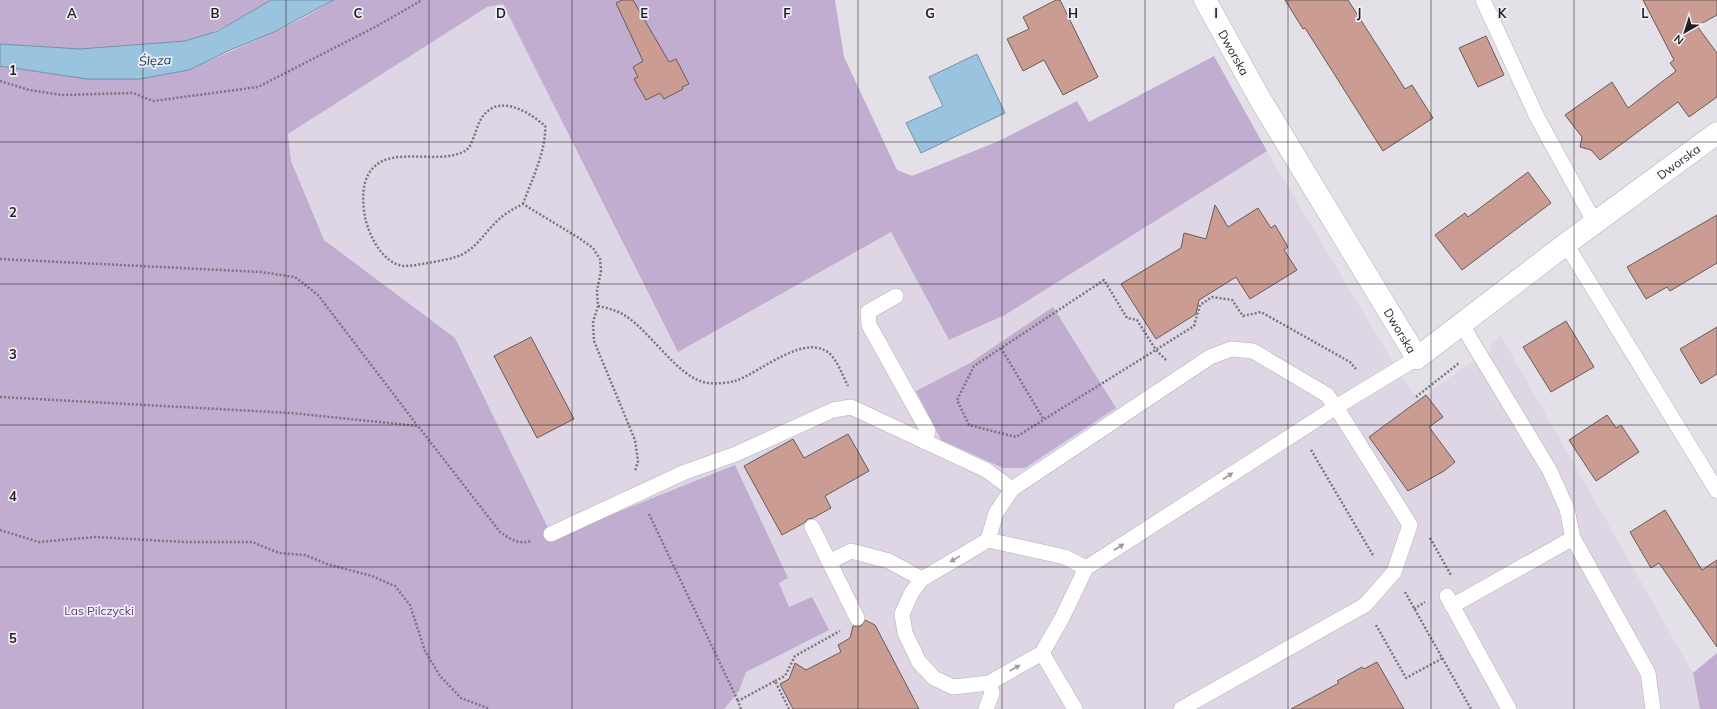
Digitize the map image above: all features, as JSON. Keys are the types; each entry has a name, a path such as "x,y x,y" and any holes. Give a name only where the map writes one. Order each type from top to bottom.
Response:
{"street":[{"name":"Dworska","path":"1205,0 1260,99 1417,358 1566,244 1717,133"}],"lane":[{"path":"1483,0 1538,117 1595,223"},
{"path":"1566,244 1717,491"},
{"path":"896,296 868,312 869,325 928,431 925,442"},
{"path":"1462,325 1550,471 1567,509 1572,538 1648,673 1653,709"},
{"path":"988,540 996,512 1012,488 1210,357 1231,349 1253,351 1327,395 1410,525 1394,572 1364,605 1181,709"},
{"path":"1086,568 1064,557 988,540 922,579 912,592 902,614 905,633 919,662 934,678 954,687 989,684 1042,653 1062,618 1086,568 1336,407 1417,358"},
{"path":"551,534 685,472 736,454 833,410 851,407 986,470 1012,488"},
{"path":"812,527 857,618"},
{"path":"1510,709 1450,601 1572,538"},
{"path":"829,562 851,551 889,561 922,579"},
{"path":"1042,653 1075,709"},
{"path":"986,709 992,693 989,684"}],"path":[{"path":"0,81 29,90 62,95 133,93 153,101 258,87 377,26 422,0"},
{"path":"499,105 510,106 525,112 545,126 546,134 536,169 523,204 508,212 473,247 460,255 434,262 404,266 392,261 380,251 372,237 365,218 363,202 367,175 374,166 384,160 397,158 442,157 458,154 468,149 480,121 488,110 499,105"},
{"path":"523,204 579,238 593,248 600,259 602,271 597,292 598,306 593,322 594,341 635,440 638,461 633,478 741,709"},
{"path":"0,259 261,272 295,277 318,295 468,493 500,532 515,542 527,543 551,534"},
{"path":"1152,352 1016,437 969,425 957,400 974,366 1104,280 1128,318 1137,320 1156,350"},
{"path":"598,306 612,309 623,314 636,323 679,367 693,378 707,383 736,381 790,353 811,347 821,349 831,356 838,365 853,398 851,407"},
{"path":"1001,348 1044,420"},
{"path":"1416,397 1477,349"},
{"path":"0,397 291,413 418,426"},
{"path":"1410,525 1423,525 1453,578"},
{"path":"0,530 39,542 95,537 183,542 252,542 279,553 305,555 327,564 372,576 394,586 410,605 425,651 440,676 461,698 490,709"},
{"path":"1364,605 1406,678 1443,658"},
{"path":"738,701 785,676 794,656 842,630 850,622 857,618"},
{"path":"775,681 789,709"}],"shaded area":[{"path":"503,3 678,352 891,232 949,340 1005,315 1267,151 1397,369 1418,400 1491,350 1491,345 1501,336 1693,673 1700,709 624,709 553,538 455,338 324,240 291,161 288,134 487,7"}],"green space":[{"name":"Las Pilczycki","path":"0,0 271,0 214,32 201,37 176,42 189,70 281,29 334,0 835,0 844,57 897,170 912,176 999,141 1077,101 1089,122 1214,56 1267,151 1005,315 949,340 891,232 678,352 503,4 487,7 288,134 291,161 324,240 455,338 553,538 735,465 788,578 779,583 789,607 812,597 829,630 746,672 739,691 724,709 0,709"},
{"path":"1053,307 1116,408 1025,468 1003,468 941,440 916,391 970,363"},
{"path":"1717,653 1717,709 1700,709 1693,673"}],"water":[{"name":"Ślęza","path":"271,0 334,0 274,32 230,50 189,70 140,79 87,79 0,66 0,44 80,49 185,41 218,31"},
{"path":"977,54 1005,113 921,153 906,123 943,106 929,77"}],"building":[{"path":"622,0 633,0 669,62 676,59 689,84 682,87 683,89 664,99 660,93 646,100 634,79 638,77 633,67 643,61 616,3"},
{"path":"1056,0 1060,0 1098,77 1063,95 1044,60 1023,71 1007,39 1029,29 1023,17"},
{"path":"1285,0 1348,0 1405,89 1412,85 1433,118 1383,151 1305,28 1303,29"},
{"path":"1643,0 1717,0 1717,15 1697,26 1717,53 1717,97 1689,117 1678,102 1600,160 1591,150 1580,147 1582,137 1565,115 1612,82 1628,108 1676,71 1670,63 1674,60"},
{"path":"1486,36 1504,75 1478,87 1459,48"},
{"path":"1528,172 1551,203 1462,270 1435,235 1465,213 1468,217"},
{"path":"1215,205 1228,227 1258,208 1271,228 1275,225 1288,247 1284,250 1297,270 1250,299 1236,277 1199,300 1196,314 1156,339 1121,284 1181,248 1184,233 1206,239"},
{"path":"1717,215 1717,263 1670,291 1667,287 1646,299 1627,267"},
{"path":"1566,321 1594,367 1551,392 1523,347"},
{"path":"1717,327 1717,374 1701,384 1680,349"},
{"path":"531,337 574,419 537,438 494,356"},
{"path":"1426,395 1443,417 1429,427 1455,462 1444,471 1408,491 1369,437"},
{"path":"1607,415 1616,428 1621,425 1639,452 1596,481 1569,440"},
{"path":"848,434 869,471 825,496 831,508 813,518 808,519 804,523 782,535 744,466 793,439 804,458"},
{"path":"1665,510 1702,570 1717,560 1717,647 1659,563 1651,568 1630,532"},
{"path":"865,620 875,625 919,709 793,709 780,684 789,679 795,663 806,670 841,652 838,645 850,638 853,626 861,626"},
{"path":"1377,662 1404,709 1291,709 1339,683 1337,681 1362,667 1364,669"}]}
